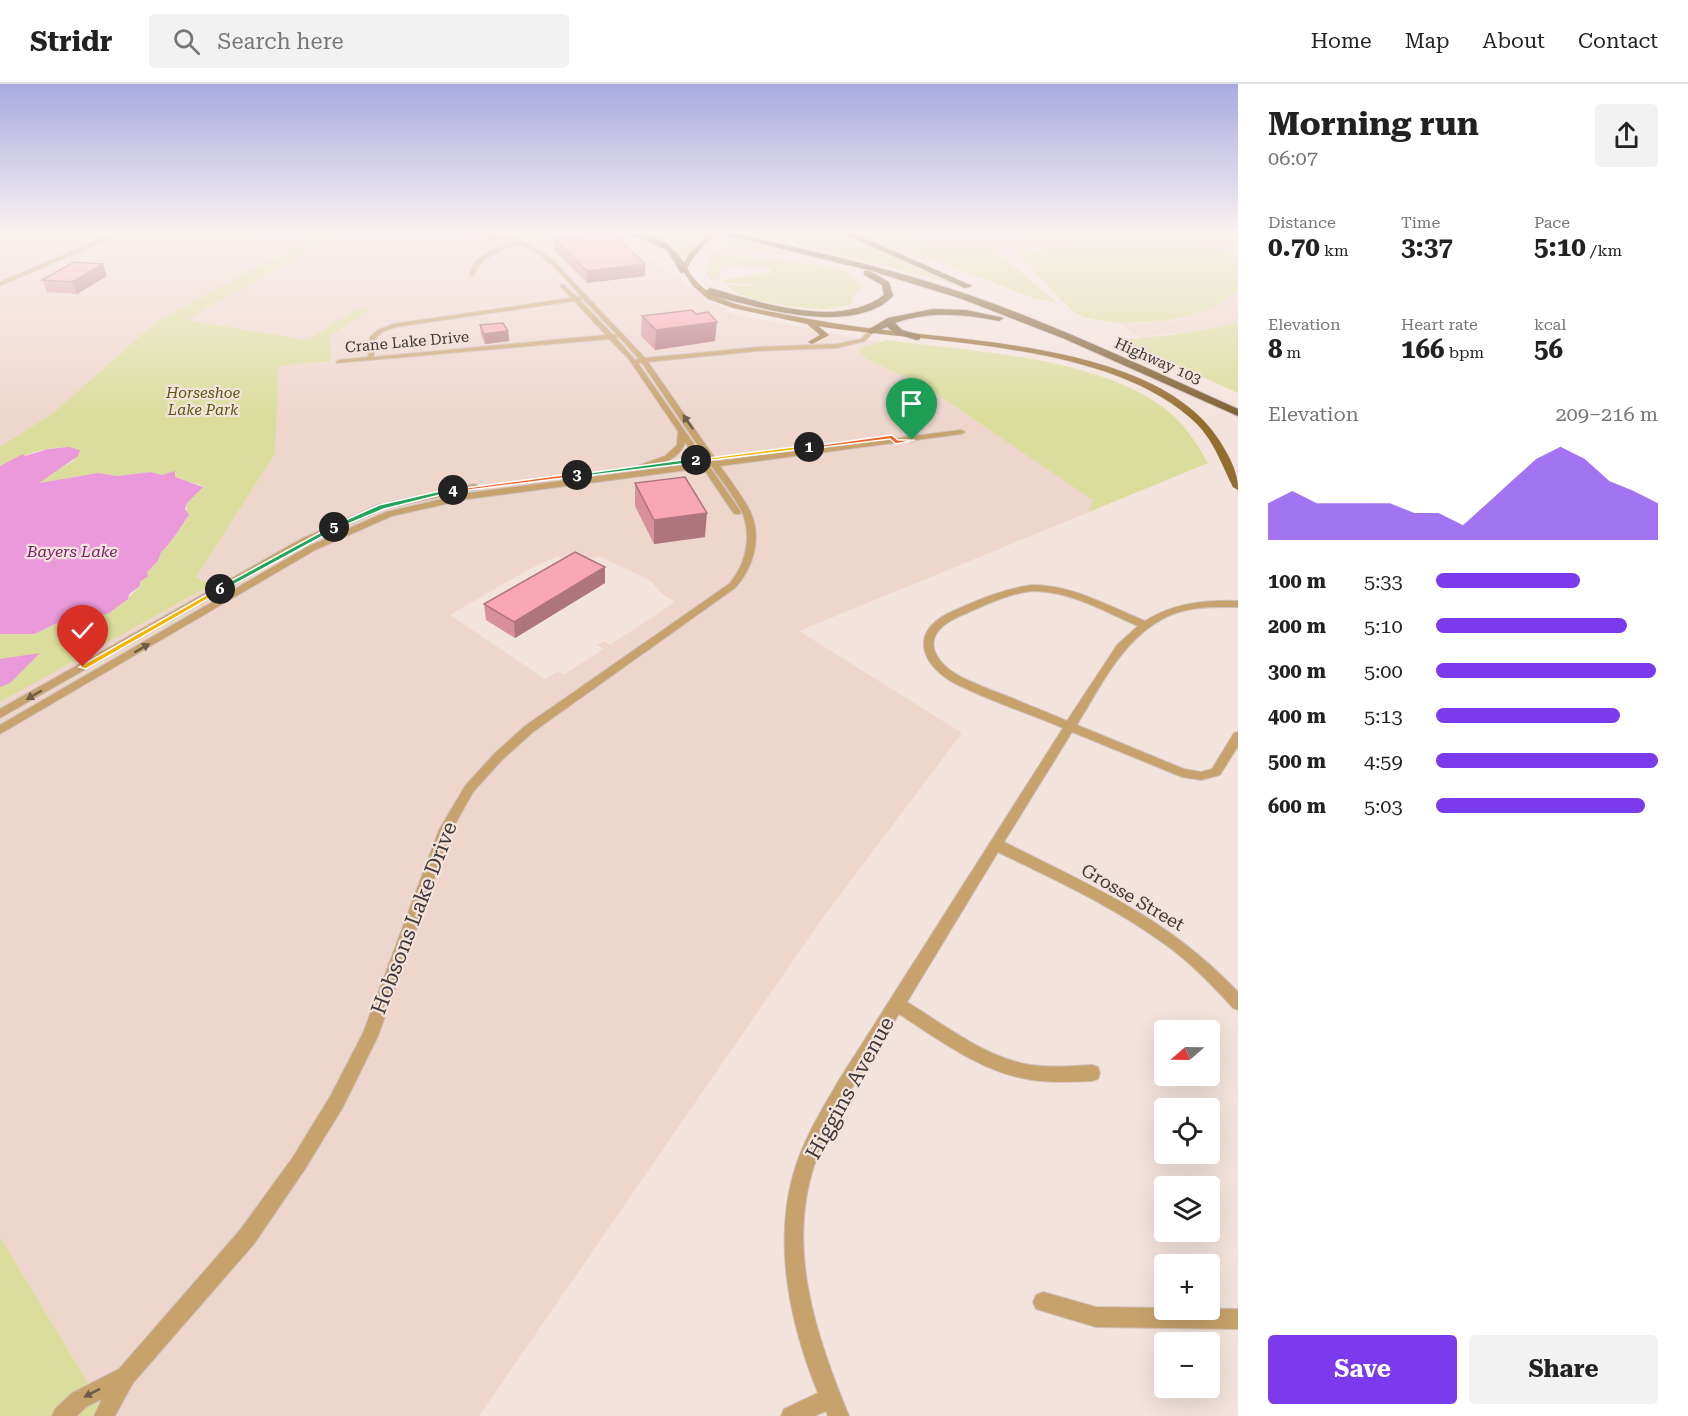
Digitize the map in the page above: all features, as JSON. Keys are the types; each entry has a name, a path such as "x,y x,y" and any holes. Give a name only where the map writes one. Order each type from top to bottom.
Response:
{"highway":[{"path":"724,295 764,307 822,313 869,308 883,302 890,295"},
{"name":"Highway 103","path":"958,295 980,302 1238,413"},
{"name":"Highway 103","path":"973,295 1063,330 1238,406"},
{"path":"985,295 1063,330"},
{"path":"871,331 891,320 922,313 953,312 1007,320 1061,339 1238,413"},
{"path":"891,320 890,324 894,329 917,337"}],"main road":[{"path":"712,295 721,301 809,322 1062,358 1140,383 1185,408 1204,426 1238,487"},
{"path":"721,295 769,314"},
{"path":"809,322 825,334 823,339 812,342"},
{"path":"863,340 884,336 917,337"}],"street":[{"path":"572,295 632,359 738,513 748,519"},
{"path":"371,359 372,338 389,327 585,297"},
{"name":"Hobsons Lake Drive","path":"104,1416 126,1376 247,1237 299,1163 337,1101 370,1036 446,830 470,789 492,763 529,729 732,586 741,576 750,554 751,534 746,511 658,379 622,335 585,297"},
{"path":"632,359 841,339 871,331"},
{"path":"642,358 671,358 769,348 828,347 863,340 871,331"},
{"name":"Crane Lake Drive","path":"339,362 622,335"},
{"path":"658,379 657,364 671,358"},
{"path":"661,402 674,401"},
{"path":"644,467 675,453 681,446 681,432"},
{"path":"0,729 293,558 389,514 438,501 644,467 715,462 961,432 894,440"},
{"path":"0,714 266,562 343,523 381,507 446,491 702,463"},
{"path":"1143,624 1071,593 1032,588 1004,595 944,620 932,629 929,635 929,649 936,664 968,685 1177,771 1197,776 1218,771 1238,736"},
{"path":"995,844 1121,647 1143,624 1156,616 1190,607 1238,604"},
{"name":"Higgins Avenue","path":"835,1407 810,1343 801,1299 795,1216 800,1187 827,1119 995,844"},
{"name":"Grosse Street","path":"995,844 1130,913 1160,932 1203,966 1238,1003"},
{"path":"897,1004 981,1055 1005,1066 1044,1074 1092,1072"},
{"path":"1043,1302 1096,1317 1238,1319"},
{"name":"Hobsons Lake Drive","path":"62,1416 79,1400 126,1376"},
{"path":"791,1416 835,1407"}],"shaded area":[{"path":"0,295 205,295 157,321 53,413 0,447"},
{"path":"229,295 704,295 732,314 883,343 858,349 865,358 926,387 1094,500 1089,512 799,631 962,733 819,923 479,1416 108,1416 0,1237 0,702 211,585 196,577 275,454 279,366 331,361 308,341 182,321","holes":["574,555 594,558 599,556 651,581 662,594 675,602 610,645 604,641 597,645 604,649 565,674 557,672 545,679 450,615 526,571 558,556 564,560"]},
{"path":"1229,295 1238,295 1238,323 1191,333 1162,334 1141,338 1117,322 1143,323 1179,320 1206,310"}],"green space":[{"name":"Horseshoe Lake Park","path":"205,295 231,295 186,320 307,340 359,308 371,309 330,336 331,361 279,366 275,454 196,577 211,585 0,702 0,634 34,634 55,624 78,623 109,613 138,589 147,572 158,561 161,552 186,521 187,503 203,486 174,477 176,472 162,475 150,472 117,476 98,473 39,483 42,478 72,462 79,452 61,447 28,454 0,466 0,447 53,413 157,321"},
{"path":"743,295 855,295 851,305 826,309 797,307"},
{"path":"1026,295 1048,295 1056,302"},
{"path":"1057,295 1230,295 1211,308 1196,314 1149,322 1096,320 1076,313"},
{"path":"1238,323 1238,393 1132,345 1130,339 1184,333"},
{"path":"887,340 996,353 1072,368 1108,379 1141,393 1175,417 1186,429 1208,463 1089,512 1093,500 926,387 865,358 858,349"},
{"path":"0,1237 108,1416 0,1416"}],"water":[{"name":"Bayers Lake","path":"69,447 80,450 78,456 39,483 98,473 117,476 150,472 162,475 175,471 175,477 203,487 187,503 185,509 189,515 161,552 158,561 147,572 148,576 129,594 128,599 109,613 96,618 55,624 34,634 0,634 0,466 23,454 25,456 48,449"},
{"path":"40,653 10,683 0,687 0,659"}],"building":[{"path":"692,310 696,314 708,312 717,322 656,330 642,316"},
{"path":"503,323 508,331 484,334 480,325"},
{"path":"685,477 707,513 654,520 635,483"},
{"path":"575,552 605,567 514,622 484,604"}],"route":[{"path":"83,667 304,541 381,507 406,500 472,487 892,437 896,442 912,440"}]}
